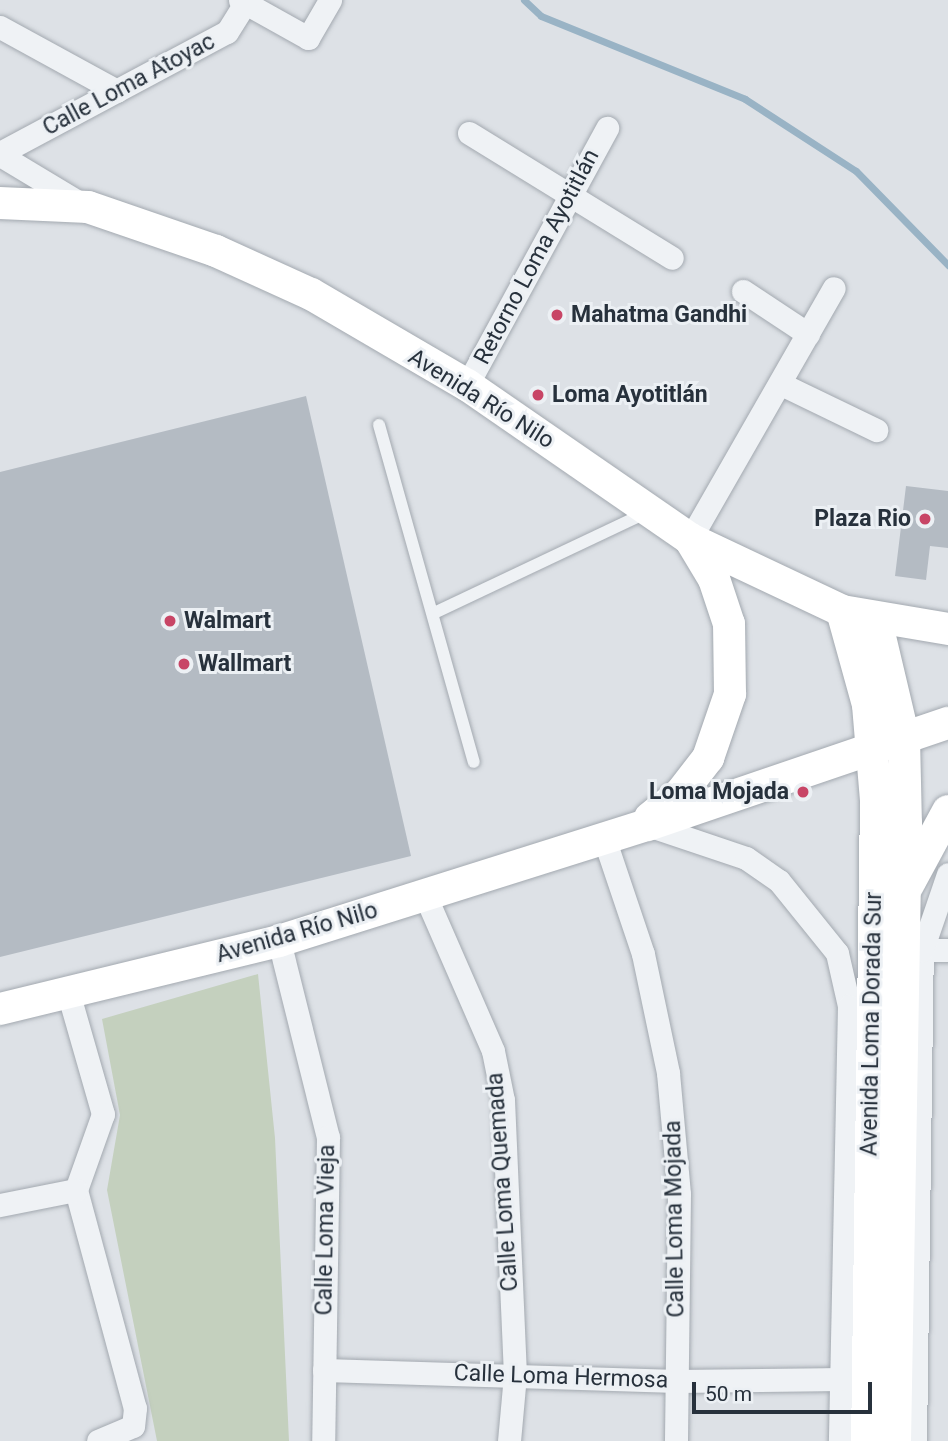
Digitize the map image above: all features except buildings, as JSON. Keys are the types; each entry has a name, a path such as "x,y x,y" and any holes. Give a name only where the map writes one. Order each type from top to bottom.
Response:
{"main road":[{"name":"Avenida Río Nilo","path":"0,203 88,208 204,246 311,294 467,385 690,539 842,611 876,620 948,629"},
{"path":"604,838 645,821 680,794 708,758 726,716 733,671 729,624 714,579 690,539"},
{"name":"Avenida Loma Dorada Sur","path":"842,611 858,659 874,748 867,1441"},
{"name":"Avenida Loma Dorada Sur","path":"876,620 904,738 906,890 912,950 895,1441"},
{"name":"Avenida Río Nilo","path":"0,1009 279,941 648,825 948,723"},
{"path":"906,890 948,811"},
{"path":"849,1006 870,1068"}],"street":[{"path":"243,1 308,38 330,0"},
{"name":"Calle Loma Atoyac","path":"0,154 227,32 243,1"},
{"path":"0,27 117,91"},
{"name":"Retorno Loma Ayotitlán","path":"467,385 607,128"},
{"path":"469,133 672,258"},
{"path":"0,154 88,208"},
{"path":"690,539 834,288"},
{"path":"743,291 808,334"},
{"path":"781,384 876,430"},
{"name":"Avenida Loma Dorada Sur","path":"648,825 713,843 779,881 837,953 849,1006 841,1441"},
{"name":"Calle Loma Mojada","path":"604,838 643,954 668,1073 679,1194 676,1441"},
{"name":"Avenida Loma Dorada Sur","path":"915,1441 912,950 948,874"},
{"name":"Calle Loma Quemada","path":"425,895 494,1051 503,1100 514,1375 509,1441"},
{"name":"Calle Loma Vieja","path":"279,941 328,1137 323,1441"},
{"path":"912,950 948,950"},
{"path":"68,992 103,1114 76,1190 135,1408 133,1426 98,1441"},
{"path":"0,1205 76,1190"},
{"name":"Calle Loma Hermosa","path":"324,1370 677,1381 841,1379"}],"lane":[{"path":"379,425 435,613 474,762"},
{"path":"435,613 650,511"}],"green space":[{"path":"258,974 275,1138 289,1441 157,1441 107,1190 120,1115 102,1019"}],"waterway":[{"path":"524,0 541,16 745,99 856,171 948,265"}],"place":[{"name":"Mahatma Gandhi","path":"557,315"},
{"name":"Loma Ayotitlán","path":"538,395"},
{"name":"Plaza Rio","path":"925,519"},
{"name":"Walmart","path":"170,621"},
{"name":"Wallmart","path":"184,664"},
{"name":"Loma Mojada","path":"803,792"}]}
